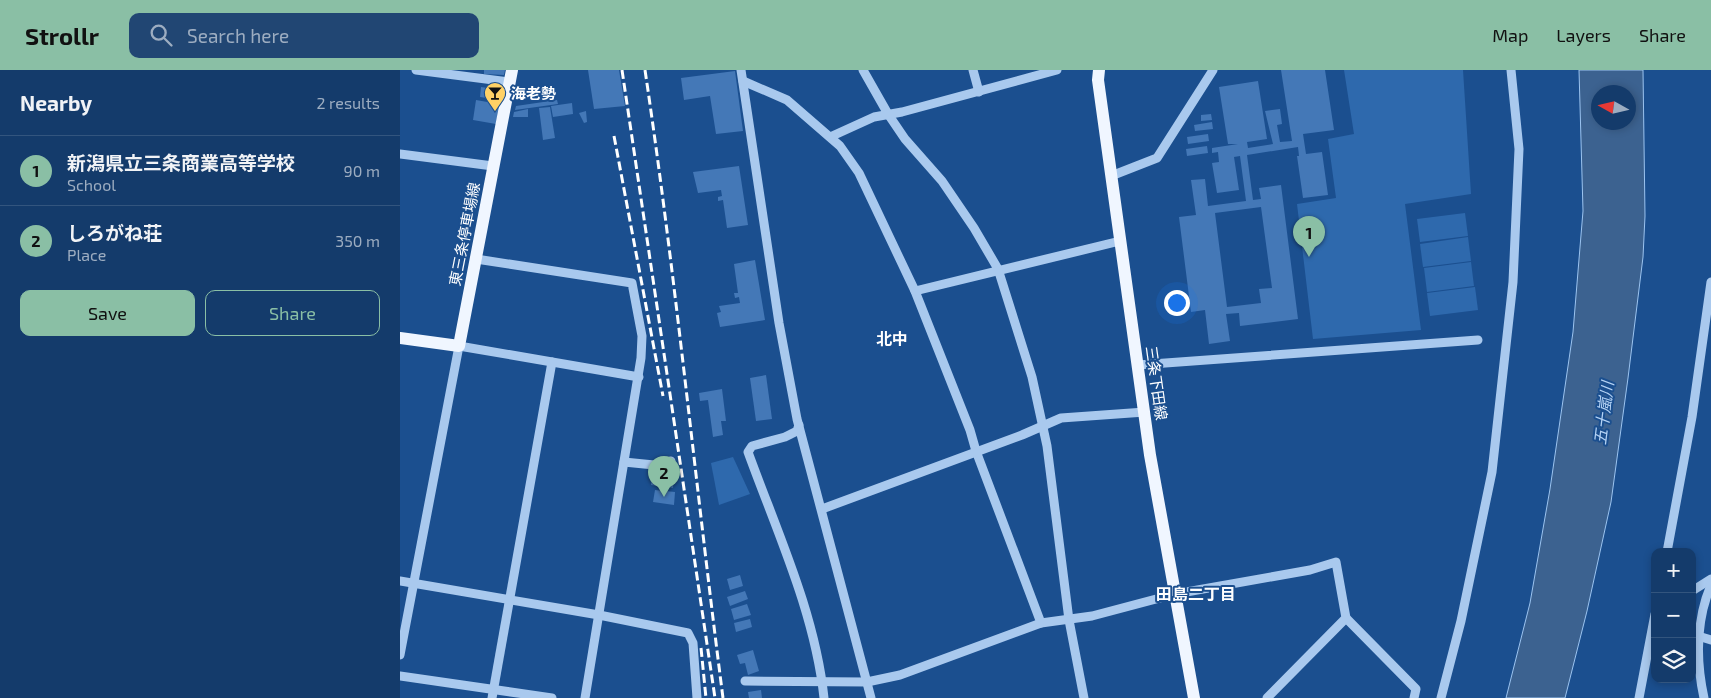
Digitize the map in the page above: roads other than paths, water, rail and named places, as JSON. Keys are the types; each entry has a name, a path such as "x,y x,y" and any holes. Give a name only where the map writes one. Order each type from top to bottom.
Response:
{"main road":[{"name":"三条下田線","path":"1099,70 1098,80 1150,455 1194,698"},
{"name":"東三条停車場線","path":"459,346 510,76"},
{"path":"400,338 459,346"}],"street":[{"path":"416,70 510,76"},
{"path":"741,70 779,322 799,425 871,698"},
{"path":"863,70 888,114 905,139 942,181 974,228 998,269 1029,368 1047,446 1069,620 1084,698"},
{"path":"974,70 979,92"},
{"path":"830,136 874,117 979,92 1057,70"},
{"path":"1111,176 1157,158 1213,70"},
{"path":"1441,698 1461,621 1492,472 1514,282 1519,149 1511,70"},
{"path":"743,81 787,100 840,146 859,173 915,291 967,421 976,451 1042,623"},
{"path":"400,154 493,166"},
{"path":"915,291 998,269 1120,241"},
{"path":"476,259 632,283 642,336 639,377 585,698"},
{"path":"1667,548 1692,417 1711,282"},
{"path":"1138,365 1478,340"},
{"path":"400,655 459,346 639,377"},
{"path":"492,698 552,362"},
{"path":"822,509 1022,435 1061,418 1145,412"},
{"path":"799,425 797,430 785,437 752,446 748,452 810,623 824,698"},
{"path":"624,462 654,465 671,461"},
{"path":"745,681 822,680 868,682 900,675 1042,623 1069,620 1175,594 1310,570 1336,562 1346,618 1416,689 1414,698"},
{"path":"1696,588 1711,579"},
{"path":"400,581 599,615 688,633 693,643 697,698"},
{"path":"1704,698 1698,636 1703,602 1711,585"},
{"path":"1267,698 1346,618"},
{"path":"1639,698 1651,636"},
{"path":"1698,636 1711,640"},
{"path":"400,676 552,698"}],"water":[{"name":"五十嵐川","path":"1579,70 1643,70 1645,216 1643,257 1611,502 1587,611 1565,698 1506,698 1530,603 1550,489 1573,332 1583,211"}],"railway":[{"path":"622,70 715,698"},
{"path":"645,70 723,698"},
{"path":"614,136 663,396"},
{"path":"701,648 706,698"}],"place":[{"name":"海老勢","path":"495,112"},
{"name":"新潟県立三条商業高等学校","path":"1309,257"},
{"name":"しろがね荘","path":"664,497"}],"district":[{"name":"北中","path":"892,338"},
{"name":"田島二丁目","path":"1196,593"}]}
